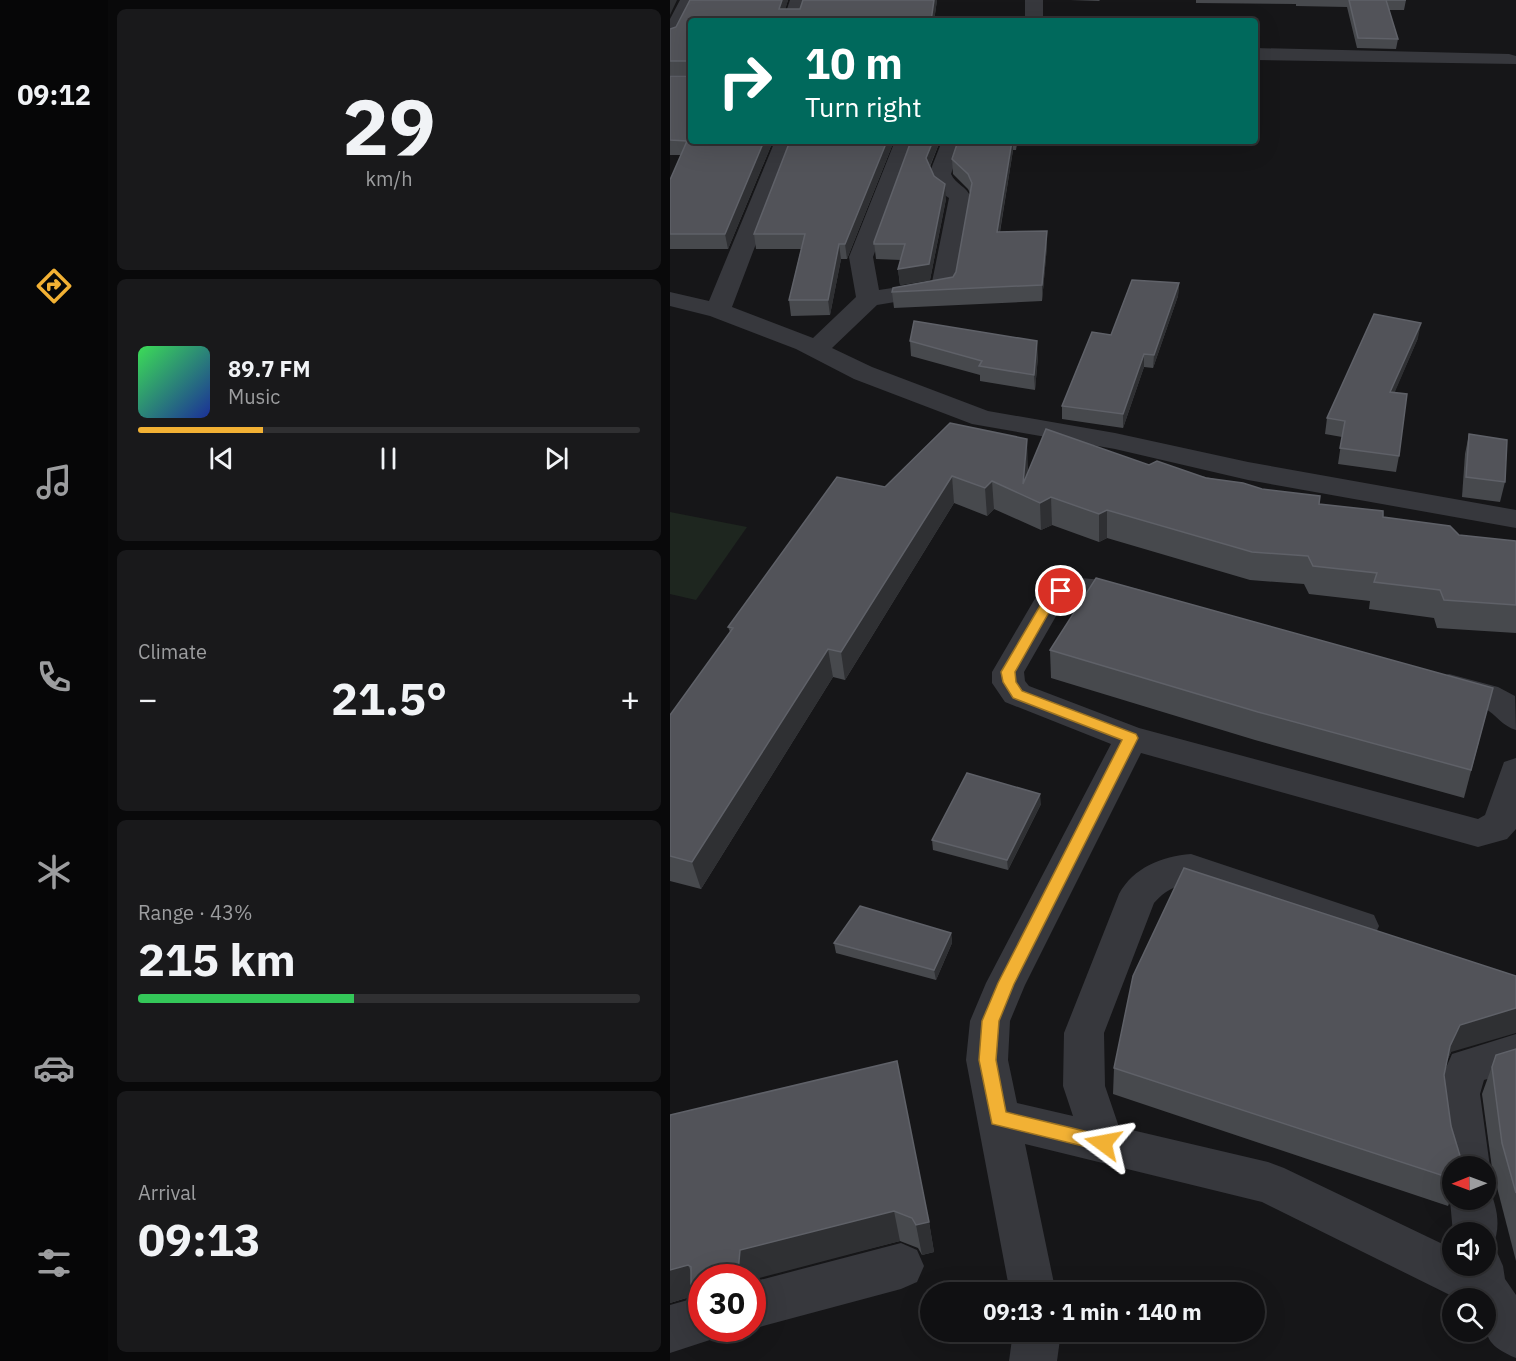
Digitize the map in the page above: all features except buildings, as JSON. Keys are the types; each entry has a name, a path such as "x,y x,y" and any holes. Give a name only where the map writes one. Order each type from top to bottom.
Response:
{"street":[{"path":"670,36 688,0"},
{"path":"793,18 799,0"},
{"path":"1034,0 1034,18"},
{"path":"1258,54 1509,60"},
{"path":"718,310 784,144"},
{"path":"869,299 861,257 904,144"},
{"path":"816,349 869,299 943,287 960,198 958,192 945,185 940,174 951,144"},
{"path":"670,299 718,310 816,349 864,373 982,418 1115,441 1248,471 1516,519"},
{"path":"1164,607 1091,588 1061,591 1051,597 1008,672 1009,682 1018,694 1131,738 1478,833 1494,829 1501,822 1516,771"},
{"path":"1423,678 1491,697 1510,708 1516,718"},
{"path":"1031,1282 987,1060 990,1021 1011,973 1131,738"},
{"path":"1103,1143 1084,1086 1084,1033 1138,894 1156,877 1176,869 1191,869 1392,937"},
{"path":"1467,1156 1459,1094 1467,1066 1516,1052"},
{"path":"998,1118 1268,1183 1442,1259"},
{"path":"766,1302 901,1266"},
{"path":"1481,1276 1507,1324 1516,1334"},
{"path":"670,1329 688,1324"},
{"path":"1033,1361 1036,1342"}],"shaded area":[{"path":"670,512 747,527 696,600 670,594"}],"route":[{"path":"1061,591 1051,597 1008,672 1009,682 1018,694 1131,738 1006,983 990,1021 987,1060 998,1118 1103,1143"}]}
